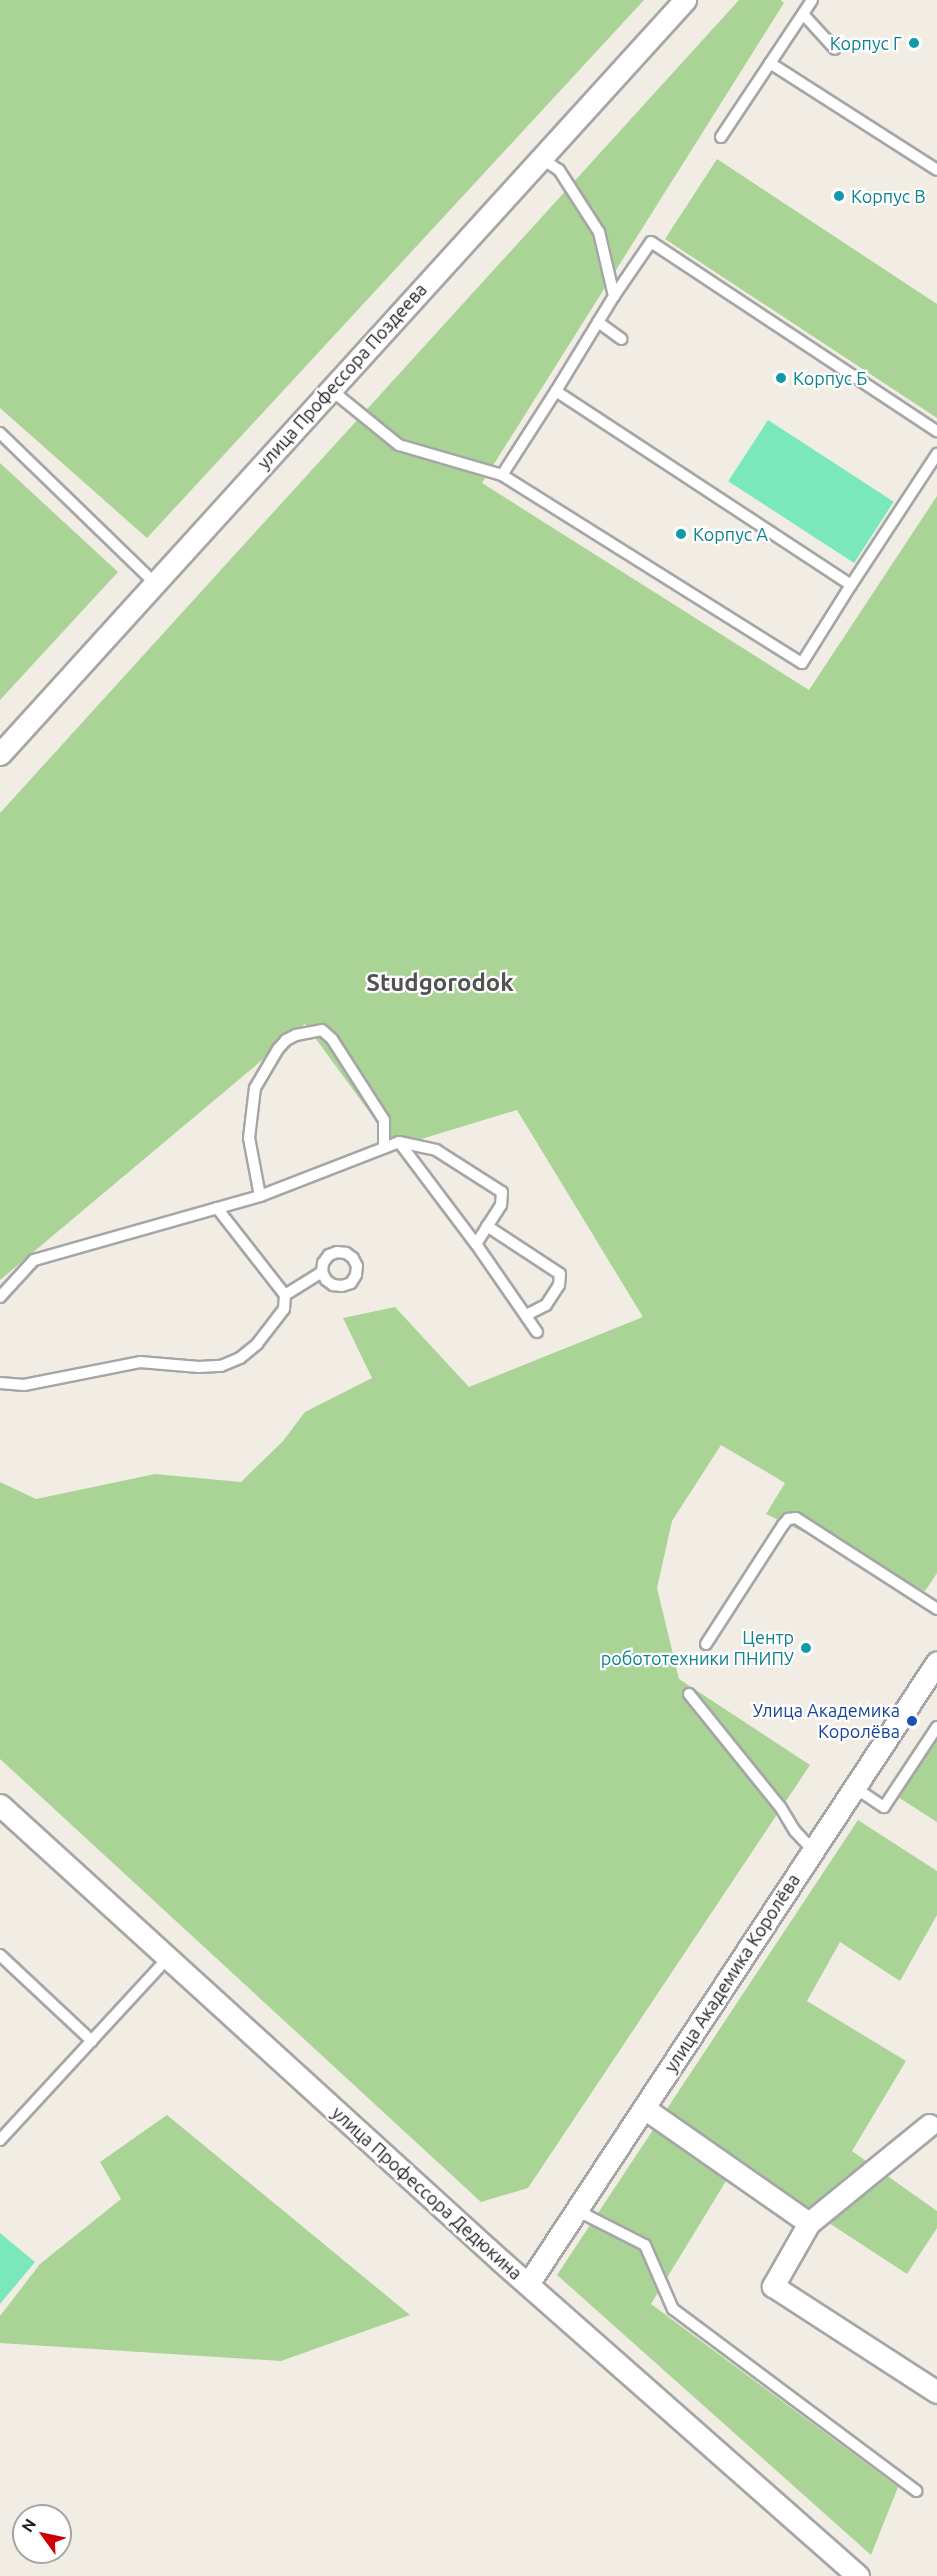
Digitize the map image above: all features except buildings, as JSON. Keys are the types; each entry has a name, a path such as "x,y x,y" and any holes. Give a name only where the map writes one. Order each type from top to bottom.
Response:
{"street":[{"name":"улица Профессора Поздеева","path":"0,754 330,388 685,0"},
{"name":"улица Академика Королёва","path":"528,2284 937,1662"},
{"name":"улица Профессора Дедюкина","path":"0,1805 167,1959 528,2284 858,2576"},
{"path":"644,2108 809,2223"},
{"path":"934,2123 809,2223 773,2286 937,2392"}],"lane":[{"path":"721,137 812,0"},
{"path":"802,14 835,49"},
{"path":"770,63 937,170"},
{"path":"542,158 559,170 599,232 614,296"},
{"path":"502,475 614,296 651,242 937,431"},
{"path":"598,322 621,339"},
{"path":"330,388 399,445 502,475 802,663 937,454"},
{"path":"556,391 851,585"},
{"path":"0,433 155,582"},
{"path":"260,1196 249,1138 255,1088 278,1049 286,1040 296,1035 322,1030 332,1039 384,1120 384,1148"},
{"path":"399,1142 476,1244 537,1332"},
{"path":"0,1297 34,1260 260,1196 399,1142 436,1150 502,1192 501,1204 476,1244"},
{"path":"0,1383 24,1385 140,1362 199,1367 221,1366 240,1358 257,1344 284,1309 285,1295 217,1208"},
{"path":"487,1226 560,1274 559,1285 546,1305 526,1315"},
{"path":"285,1295 322,1272"},
{"path":"706,1644 788,1519 796,1518 937,1609"},
{"path":"690,1694 781,1808 795,1831 813,1850"},
{"path":"854,1786 884,1807 937,1727"},
{"path":"0,1954 92,2041"},
{"path":"0,2140 167,1959"},
{"path":"576,2210 645,2245 673,2309 916,2491"}],"green space":[{"path":"0,0 644,0 147,538 0,408"},
{"path":"739,0 781,0 784,3 482,483 809,690 937,496 937,1573 925,1591 766,1514 785,1483 721,1445 672,1521 657,1588 679,1679 810,1765 528,2188 481,2202 0,1759 0,1482 36,1499 155,1474 241,1482 283,1441 305,1412 372,1378 343,1318 395,1307 469,1387 643,1317 517,1110 395,1147 305,1024 0,1280 0,813"},
{"path":"717,159 937,304 937,418 665,239"},
{"path":"768,420 894,502 854,563 728,481"},
{"path":"0,463 118,572 0,700"},
{"path":"937,1725 937,1822 890,1792"},
{"path":"858,1820 937,1871 937,1915 900,1981 840,1942 807,2001 906,2061 852,2151 937,2211 937,2228 907,2274 737,2163 651,2304 898,2487 871,2555 557,2275"},
{"path":"167,2115 410,2315 281,2361 0,2343 0,2316 40,2264 121,2199 100,2162"},
{"path":"0,2233 35,2262 0,2304"}],"place":[{"name":"Корпус Г","path":"914,43"},
{"name":"Корпус В","path":"839,196"},
{"name":"Корпус Б","path":"781,378"},
{"name":"Корпус А","path":"681,534"},
{"name":"Центр робототехники ПНИПУ","path":"806,1648"},
{"name":"Улица Академика Королёва","path":"912,1721"}],"district":[{"name":"Studgorodok","path":"440,983"}]}
